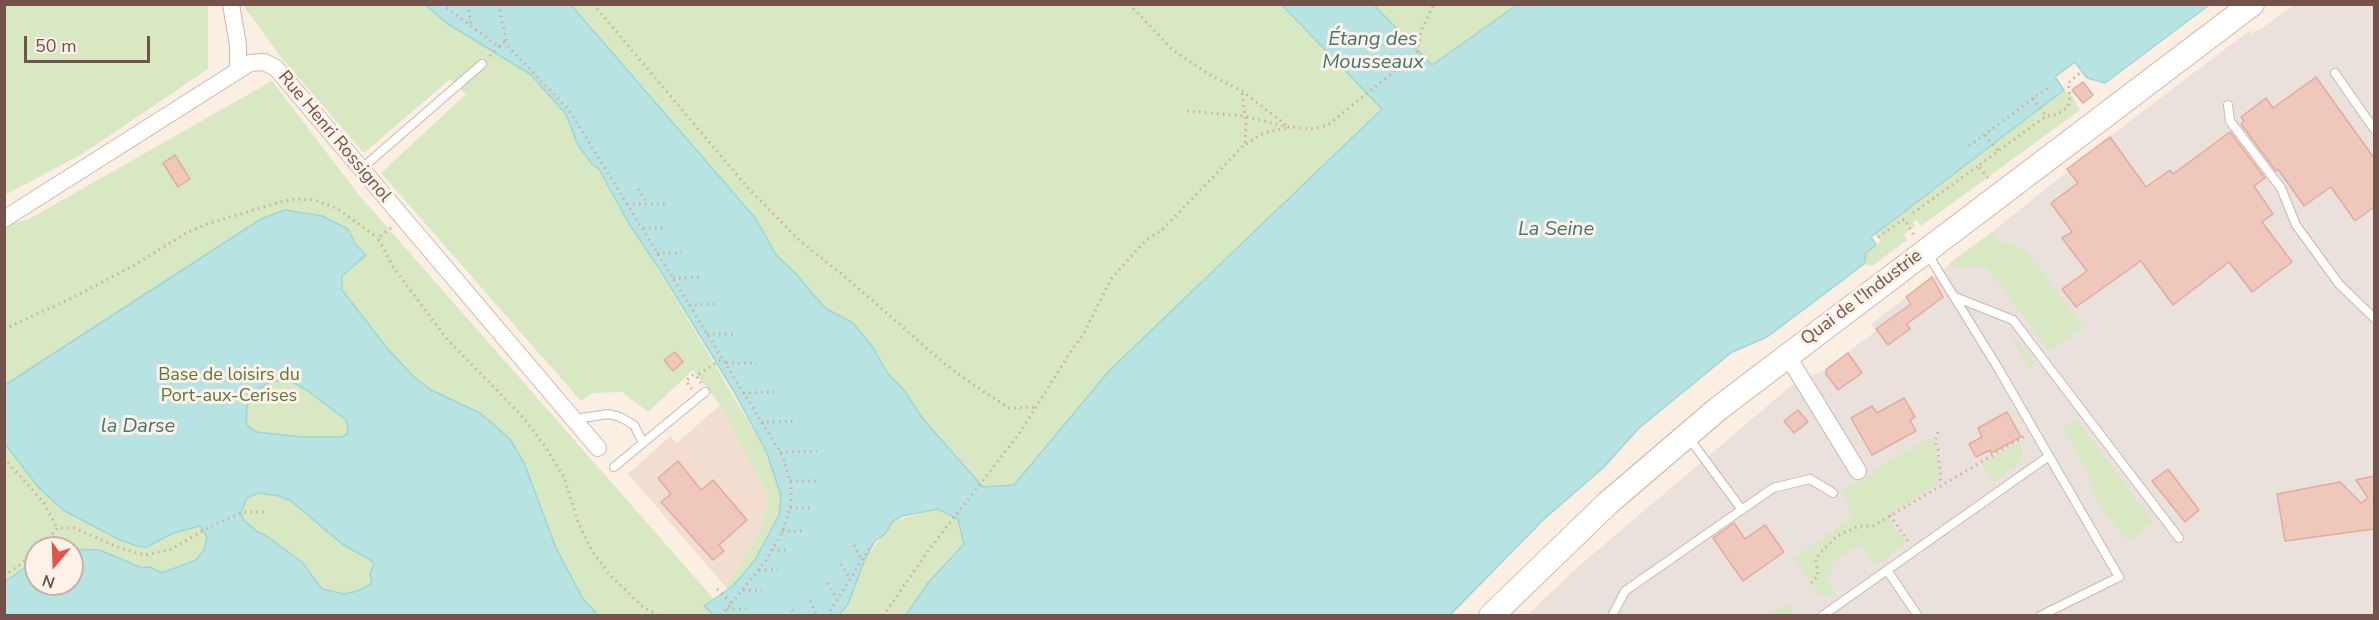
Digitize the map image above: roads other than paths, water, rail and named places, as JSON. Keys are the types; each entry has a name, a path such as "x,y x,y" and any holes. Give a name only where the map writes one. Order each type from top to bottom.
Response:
{"main road":[{"name":"Quai de l'Industrie","path":"1491,615 1608,503 1687,435 1787,355 2252,4"}],"street":[{"path":"231,4 238,45 238,70"},
{"name":"Rue Henri Rossignol","path":"4,219 238,70 250,63 264,62 276,68 598,448"},
{"path":"1787,355 1858,471"}],"lane":[{"path":"361,169 482,64"},
{"path":"2335,73 2374,129"},
{"path":"2228,105 2230,121 2281,189 2296,225 2338,284 2374,318"},
{"path":"1925,250 2035,431 2119,577 2040,615"},
{"path":"1955,297 2013,320 2179,538"},
{"path":"614,467 705,392"},
{"path":"573,419 609,414 620,417 634,425 643,443"},
{"path":"1687,435 1742,510"},
{"path":"1822,615 2049,456"},
{"path":"1612,615 1625,591 1773,488 1810,478 1833,493"},
{"path":"1887,570 1918,615"}],"water":[{"name":"La Seine","path":"425,5 571,5 756,219 776,255 825,308 853,323 872,346 888,374 903,389 923,419 983,487 1014,485 1110,370 1382,109 1282,5 1374,5 1432,65 1517,5 2209,5 2105,83 2087,78 2075,62 2055,77 2064,90 1871,237 1876,245 1866,253 1864,264 1767,337 1732,352 1639,428 1603,468 1544,519 1449,616 906,615 928,583 964,544 958,519 938,509 902,516 893,521 885,534 875,541 865,559 848,604 839,615 714,615 704,606 733,586 755,560 779,515 781,496 767,453 733,390 628,222 599,169 592,164 578,145 566,114 530,74 448,24"},
{"name":"la Darse","path":"285,210 322,216 348,229 356,245 366,255 342,276 342,290 387,348 414,377 431,390 480,413 510,439 524,463 556,548 583,599 598,615 5,615 5,582 24,569 24,596 84,596 84,549 100,550 142,568 150,567 162,573 196,560 204,550 207,537 200,526 173,533 147,547 137,546 120,540 63,510 39,488 5,444 5,385 261,219","holes":["287,379 308,391 346,420 347,434 342,437 301,437 257,432 246,422 247,407 252,394 270,382","258,493 279,496 291,501 342,544 372,561 374,565 370,573 372,583 358,591 344,594 322,589 302,562 256,531 243,519 241,512 247,498"]}],"water label":[{"name":"Étang des Mousseaux","path":"1373,52"}],"park label":[{"name":"Base de loisirs du Port-aux-Cerises","path":"229,386"}]}
